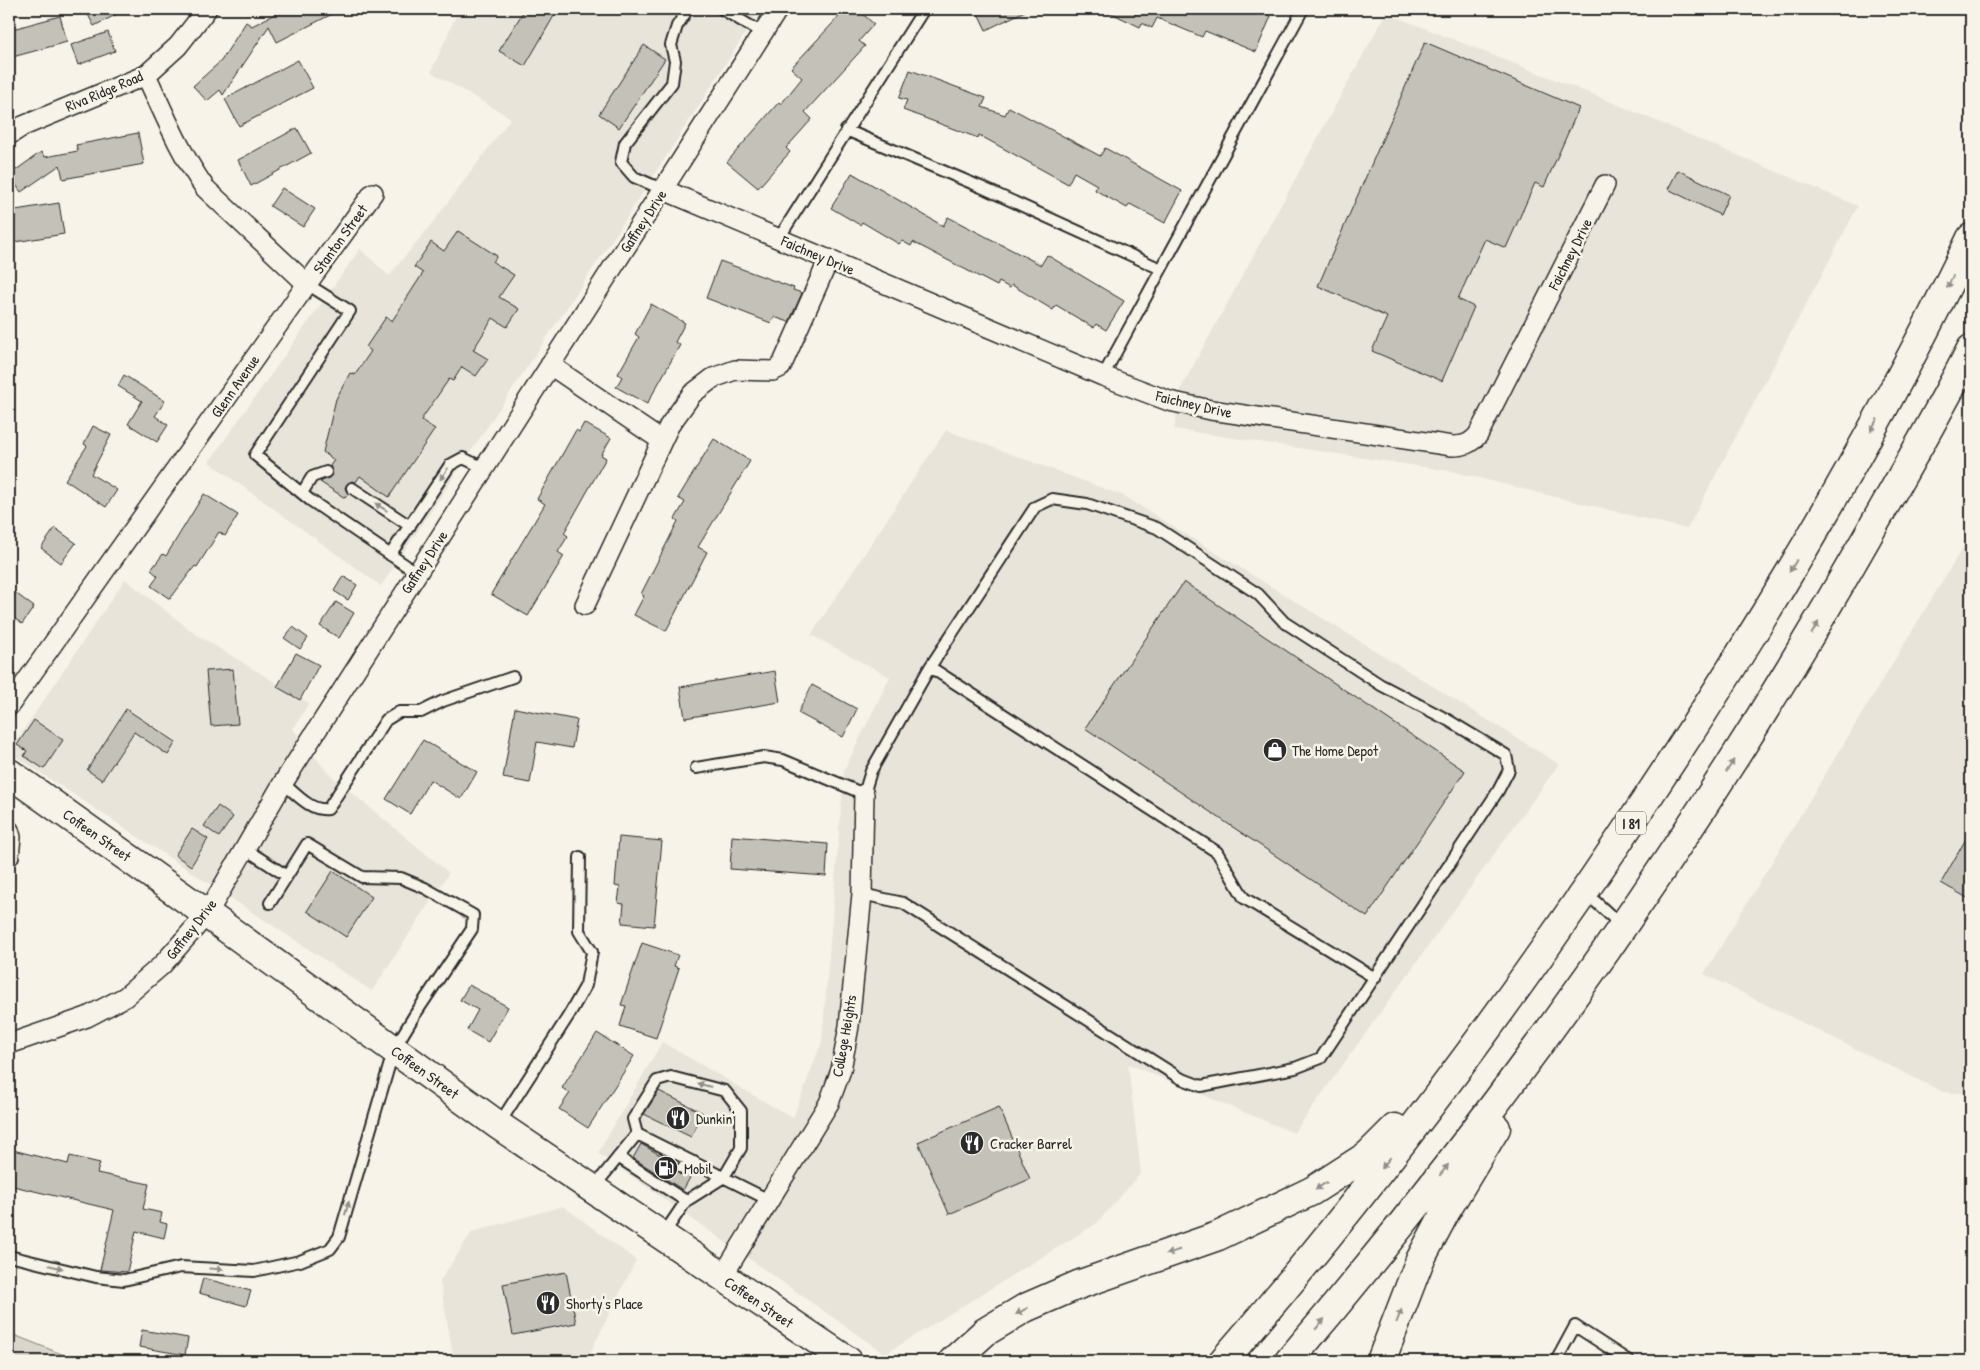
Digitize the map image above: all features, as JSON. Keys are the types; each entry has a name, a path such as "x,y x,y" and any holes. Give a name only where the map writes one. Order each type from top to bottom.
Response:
{"main road":[{"name":"I 81","path":"1223,1361 1287,1287 1377,1176 1443,1090 1586,892 1721,686 1796,560 1868,435 1935,312 1971,238"},
{"path":"1381,1361 1420,1260 1446,1211 1505,1114 1710,797 1809,639 1947,397 1971,349"},
{"path":"953,1361 985,1332 1025,1308 1078,1286 1218,1236 1312,1192 1368,1155 1429,1091 1625,813 1721,686"},
{"name":"Coffeen Street","path":"9,773 498,1125 848,1361"},
{"path":"1289,1361 1402,1224 1500,1099 1623,927 1710,797"}],"street":[{"name":"Riva Ridge Road","path":"9,135 23,126 146,75 178,46 207,9"},
{"name":"Gaffney Drive","path":"9,1044 87,1017 125,997 162,965 207,914 283,783 778,9"},
{"path":"146,75 179,146 205,188 306,284"},
{"name":"Faichney Drive","path":"664,190 1102,376 1169,401 1211,410 1452,446 1465,446 1478,435 1605,185"},
{"name":"Stanton Street","path":"306,284 374,193"},
{"path":"584,605 669,426 692,394 713,378 735,370 773,371 781,367 829,259"},
{"name":"Glenn Avenue","path":"9,706 306,284"},
{"path":"550,365 662,441"},
{"name":"College Heights","path":"722,1277 828,1103 841,1070 849,1026 862,894 864,794"},
{"path":"9,830 11,838 9,856"}],"lane":[{"path":"664,190 634,177 621,162 625,143 672,83 675,61 670,45 677,26 688,9"},
{"path":"722,9 762,33"},
{"path":"779,238 924,9"},
{"path":"1102,376 1303,9"},
{"path":"846,130 981,187 1161,269"},
{"path":"306,284 350,311 255,455 302,493 417,573"},
{"path":"390,555 450,465 463,458 484,468"},
{"path":"302,493 312,477 326,472"},
{"path":"352,488 410,526"},
{"path":"696,768 764,757 783,760 864,794 871,771 930,667 1035,507 1052,499 1087,504 1157,528 1258,594 1284,622 1373,679 1506,754 1509,770 1498,791 1375,978 1321,1058 1295,1068 1201,1086 1180,1078 903,903 862,894"},
{"path":"930,667 1217,852 1244,898 1375,978"},
{"path":"283,783 311,806 320,811 328,809 386,720 399,712 421,712 444,701 513,677"},
{"path":"9,1256 96,1277 124,1280 181,1267 254,1271 300,1261 330,1249 339,1237 394,1049 472,929 473,915 425,888 401,878 362,877 308,844 270,903"},
{"path":"244,849 287,876"},
{"path":"498,1125 569,1015 586,985 592,952 579,931 580,857"},
{"path":"1586,892 1623,927"},
{"path":"662,1236 686,1200 724,1178 741,1148 741,1111 725,1091 671,1076 656,1081 633,1119 637,1134 669,1155 694,1162 724,1178 769,1200"},
{"path":"592,1189 637,1134"},
{"path":"618,1157 659,1179 686,1200"},
{"path":"682,1168 694,1162"},
{"path":"1556,1361 1575,1326 1629,1361"}],"shaded area":[{"path":"459,9 761,9 618,231 381,586 209,462 360,249 389,276 437,217 511,118 431,72"},
{"path":"1386,13 1604,99 1858,206 1687,529 1450,471 1174,429 1181,388"},
{"path":"946,430 1124,496 1559,764 1294,1133 1128,1064 1141,1173 1097,1223 885,1354 598,1153 662,1042 793,1118 822,1041 844,770 890,677 811,635"},
{"path":"1971,534 1971,1094 1943,1092 1704,974"},
{"path":"125,579 194,633 309,703 293,729 328,773 449,873 372,991 9,752"},
{"path":"563,1206 636,1260 586,1361 454,1361 440,1281 472,1232"},
{"path":"9,1333 79,1361 9,1361"}],"building":[{"path":"85,9 127,9 94,26"},
{"path":"284,9 342,9 277,42 269,26 223,95 220,90 207,101 193,86 221,61 246,22 252,26"},
{"path":"525,9 558,9 525,66 499,51"},
{"path":"846,9 857,9 874,24 859,41 865,46 805,112 812,119 786,148 790,152 758,188 727,162 779,102 781,104 802,78 791,68"},
{"path":"976,9 1029,9 986,30"},
{"path":"1103,9 1254,9 1271,16 1256,52 1205,31 1202,37 1157,18 1152,28 1142,23 1140,27"},
{"path":"60,16 67,42 9,58 9,30"},
{"path":"108,32 115,51 78,65 71,45"},
{"path":"1425,42 1579,108 1544,187 1535,183 1506,248 1485,239 1458,299 1474,307 1442,381 1372,351 1387,317 1318,286"},
{"path":"644,45 665,59 619,128 599,114"},
{"path":"298,60 313,88 239,126 225,99"},
{"path":"910,70 986,98 982,107 1005,115 1009,107 1100,156 1105,148 1182,191 1165,223 1130,204 1127,208 1095,190 1097,185 1074,172 1068,184 979,135 978,138 903,110 907,100 899,98"},
{"path":"297,128 311,153 251,186 238,160"},
{"path":"138,133 144,164 63,179 60,165 21,192 9,175 41,152 45,157 78,151 76,145"},
{"path":"1678,170 1729,195 1720,215 1668,189"},
{"path":"852,173 943,226 948,217 1041,265 1047,255 1124,301 1106,330 1096,324 1094,328 1056,305 1053,310 1012,285 1010,288 999,282 997,286 913,242 911,246 902,241 899,244 862,222 860,225 831,208"},
{"path":"282,188 315,209 303,227 270,206"},
{"path":"59,203 64,234 9,243 9,211"},
{"path":"458,231 497,256 493,262 514,275 499,297 519,309 507,327 493,318 473,350 488,359 476,376 462,367 453,381 449,379 421,420 435,429 389,497 360,476 356,482 352,481 347,484 345,488 348,494 345,498 320,482 333,474 330,466 334,460 323,452 336,399 350,373 355,375 371,351 366,347 386,317 392,321 423,273 414,267 431,242 444,251"},
{"path":"720,261 794,288 793,290 802,293 789,322 774,317 771,323 706,298"},
{"path":"651,304 685,323 675,342 680,345 647,404 616,387 622,377 618,374 639,337 635,334"},
{"path":"124,375 165,401 155,416 168,425 157,442 128,424 142,401 118,386"},
{"path":"584,423 611,438 601,455 606,458 564,533 568,536 558,552 564,556 528,616 491,594 545,504 537,499 576,430 579,432"},
{"path":"93,426 111,435 91,474 117,490 106,507 65,480 87,446 84,444"},
{"path":"714,439 750,461 698,547 707,552 666,631 634,615 644,596 641,594 678,521 675,519 685,502 678,498"},
{"path":"204,494 238,515 225,536 219,532 197,567 195,566 170,599 151,586 158,576 151,570 163,554 166,556"},
{"path":"55,528 76,543 61,563 41,548"},
{"path":"343,576 357,585 348,600 334,591"},
{"name":"The Home Depot","path":"1184,582 1465,771 1367,917 1085,728"},
{"path":"9,588 34,607 22,624 9,614"},
{"path":"336,602 354,613 339,638 320,626"},
{"path":"293,627 308,638 300,649 284,638"},
{"path":"296,653 319,665 300,700 277,687"},
{"path":"233,669 238,724 211,726 206,671"},
{"path":"775,671 780,702 685,718 680,687"},
{"path":"812,685 857,709 843,737 798,713"},
{"path":"515,708 577,720 572,748 537,742 530,783 503,778"},
{"path":"126,709 176,742 168,755 134,732 102,780 87,770"},
{"path":"34,720 63,740 44,769 24,756 27,751 17,745"},
{"path":"423,740 477,772 461,799 430,780 410,814 386,799"},
{"path":"218,806 233,817 219,837 204,826"},
{"path":"192,829 208,839 191,866 175,855"},
{"path":"1971,830 1971,900 1941,883"},
{"path":"732,836 828,844 826,876 730,869"},
{"path":"619,837 662,841 654,926 622,923 624,904 618,903 620,887 615,886"},
{"path":"333,871 372,897 346,937 307,911"},
{"path":"642,943 678,955 674,966 679,968 656,1038 620,1026 626,1006 621,1005"},
{"path":"469,985 508,1007 488,1042 467,1030 478,1010 460,1000"},
{"path":"597,1033 634,1056 588,1128 559,1109 570,1093 562,1088"},
{"path":"659,1091 703,1113 691,1137 644,1114"},
{"path":"999,1107 1030,1179 949,1214 918,1142"},
{"path":"641,1144 676,1164 676,1171 679,1174 682,1175 689,1172 692,1174 683,1190 633,1158"},
{"path":"9,1149 68,1164 70,1156 100,1163 97,1173 149,1184 143,1209 162,1213 160,1222 167,1224 164,1238 136,1231 127,1272 100,1270 114,1210 9,1185"},
{"path":"566,1272 576,1323 513,1335 503,1284"},
{"path":"203,1278 251,1291 246,1306 199,1293"},
{"path":"142,1330 188,1338 185,1355 139,1347"}],"place":[{"name":"The Home Depot","path":"1275,750"},
{"name":"Dunkin'","path":"678,1118"},
{"name":"Cracker Barrel","path":"972,1143"},
{"name":"Mobil","path":"666,1168"},
{"name":"Shorty's Place","path":"548,1303"}]}
